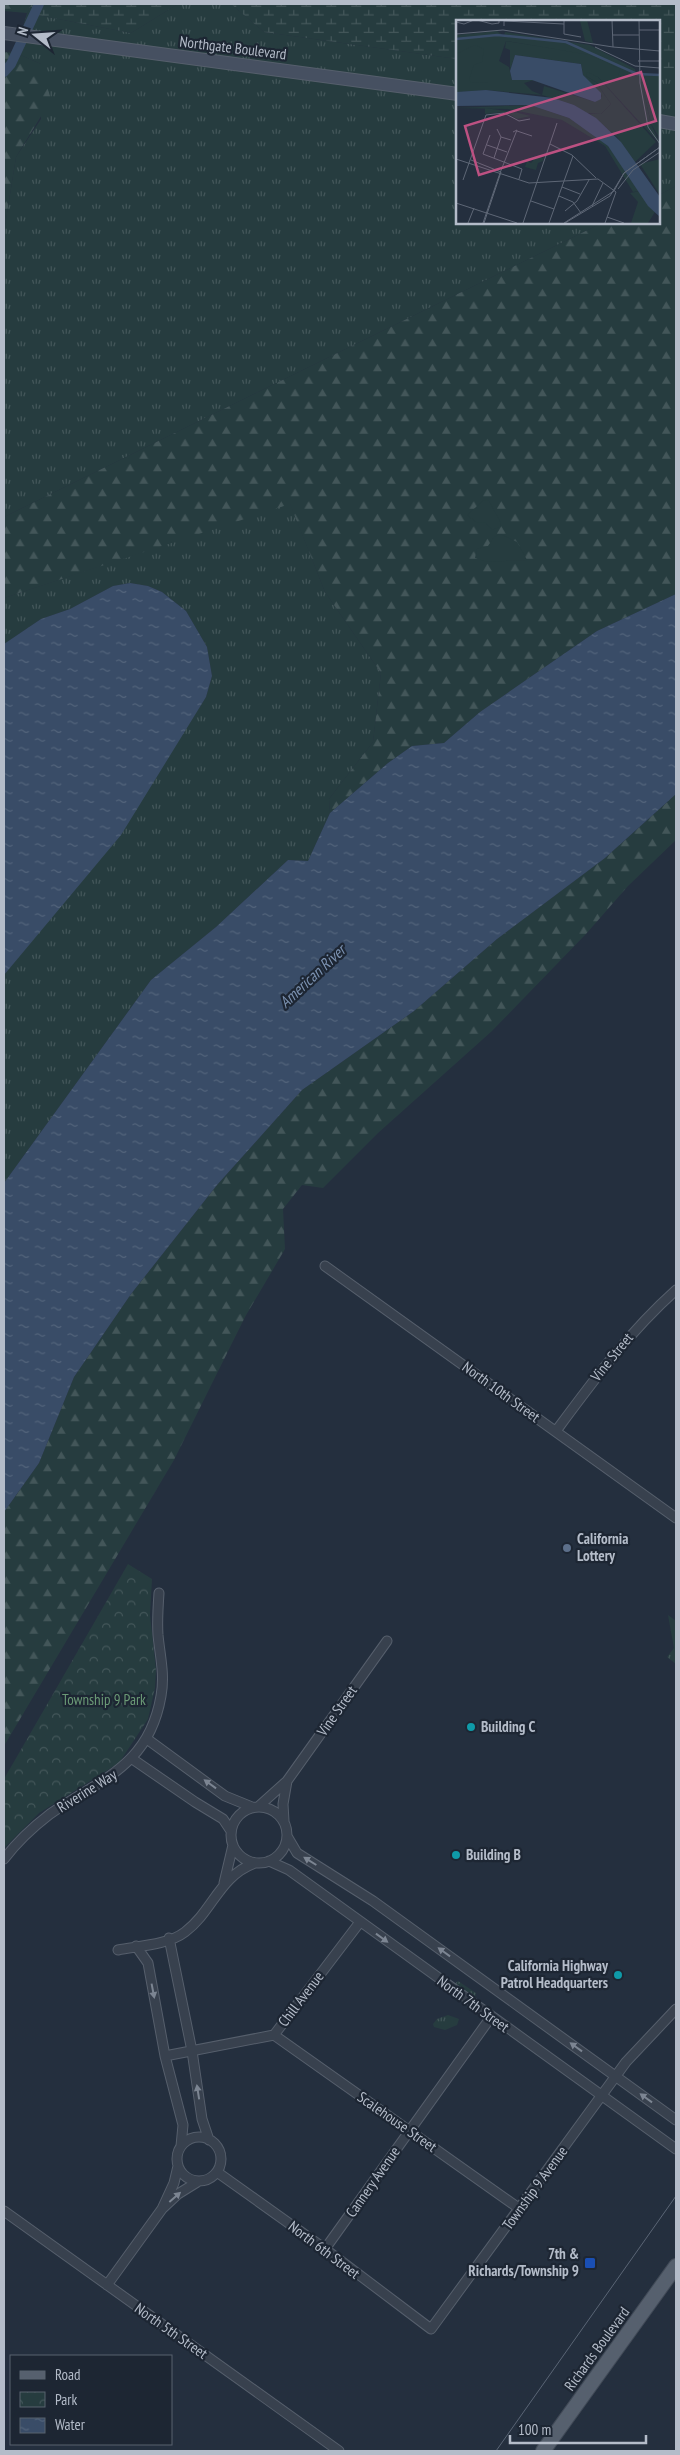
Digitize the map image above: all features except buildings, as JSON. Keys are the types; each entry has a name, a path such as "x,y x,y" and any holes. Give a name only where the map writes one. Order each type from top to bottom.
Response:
{"main road":[{"name":"Northgate Boulevard","path":"4,33 456,94"},
{"path":"660,122 676,124"},
{"name":"Richards Boulevard","path":"543,2451 676,2266"}],"street":[{"name":"North 10th Street","path":"325,1266 676,1518"},
{"name":"Vine Street","path":"556,1431 618,1348 676,1290"},
{"name":"Riverine Way","path":"4,1859 20,1840 40,1822 116,1774 146,1739 159,1707 163,1684 157,1618 159,1593"},
{"name":"Vine Street","path":"255,1807 287,1781 387,1640"},
{"path":"118,1950 184,1933 197,1920 224,1883 246,1866 269,1861 282,1851 288,1836 284,1821 274,1810 255,1807 225,1796 146,1739"},
{"path":"131,1758 223,1819 231,1831 233,1845 224,1883"},
{"name":"Vine Street","path":"284,1821 283,1804 287,1781"},
{"path":"231,1831 238,1816 255,1807"},
{"name":"North 7th Street","path":"288,1836 297,1853 373,1901 676,2120"},
{"path":"233,1845 242,1857 256,1863"},
{"name":"North 7th Street","path":"269,1861 289,1870 490,2017 602,2094 676,2149"},
{"name":"Chill Avenue","path":"165,2056 274,2035 360,1922"},
{"path":"169,1938 192,2051 202,2119 209,2140"},
{"path":"136,1946 148,1963 165,2056 183,2125 174,2183 162,2209"},
{"name":"Township 9 Avenue","path":"430,2329 520,2209 615,2076 647,2038 666,2022 676,2009"},
{"name":"Cannery Avenue","path":"325,2249 490,2017"},
{"name":"Scalehouse Street","path":"274,2035 520,2209"},
{"path":"107,2285 162,2209 178,2194 199,2181 212,2177 217,2172 221,2158 215,2144 203,2137 191,2138 181,2146"},
{"path":"178,2166 186,2177 199,2181"},
{"name":"North 6th Street","path":"217,2172 325,2249 430,2329"},
{"name":"North 5th Street","path":"4,2211 339,2451"}],"green space":[{"path":"4,4 32,4 27,13 4,11"},
{"path":"32,4 178,4 131,33 27,13"},
{"path":"178,4 231,4 264,32 456,59 456,224 600,224 4,517 4,232 16,157 41,119 41,64 16,53 27,13 131,33"},
{"path":"231,4 676,4 676,75 660,75 660,20 456,20 456,59 264,32"},
{"path":"4,52 16,53 41,64 51,100 16,157 4,232"},
{"path":"660,75 676,75 676,186 660,194"},
{"path":"676,186 676,594 597,631 480,712 444,743 412,746 388,763 330,813 329,799 373,742 381,673 325,592 290,504 4,598 4,517 600,224 660,224 660,194"},
{"path":"484,500 489,501 501,523 500,527 492,530 486,523 476,522 467,515"},
{"path":"290,503 325,592 381,673 373,742 329,799 330,813 308,861 288,860 216,927 151,980 4,1183 4,975 49,920 188,725 206,697 212,676 207,647 186,611 162,592 148,586 130,583 113,586 70,609 41,619 4,644 4,598"},
{"path":"500,534 517,542 527,560 487,562 475,558 477,549 488,546 494,537"},
{"path":"676,794 676,840 628,886 586,934 492,1031 378,1133 323,1188 302,1185 283,1209 285,1249 245,1317 174,1460 4,1746 4,1512 39,1463 74,1377 131,1294 217,1185 302,1090 414,1011 497,939 605,858"},
{"name":"Township 9 Park","path":"128,1564 152,1579 150,1615 156,1670 155,1688 148,1719 119,1763 39,1813 4,1848 4,1779"},
{"path":"668,1615 676,1621 676,1664 667,1657 674,1648"},
{"path":"458,1981 476,1993 475,2000 453,1985"},
{"path":"448,2015 459,2019 457,2025 445,2030 434,2027 433,2024 437,2019"}],"water":[{"path":"130,583 148,586 162,592 186,611 207,647 212,676 206,697 121,835 4,975 4,644 41,619 70,609 113,586"},
{"name":"American River","path":"676,594 676,794 605,858 497,939 414,1011 302,1090 217,1185 131,1294 74,1377 39,1463 4,1512 4,1183 151,980 216,927 288,860 308,861 330,813 388,763 412,746 444,743 480,712 597,631"}],"waterway":[{"path":"4,72 11,64 39,4"}],"tram line":[{"path":"496,2451 676,2196"}],"place":[{"name":"California Lottery","path":"567,1548"},
{"name":"Building C","path":"471,1727"},
{"name":"Building B","path":"456,1855"},
{"name":"California Highway Patrol Headquarters","path":"618,1975"},
{"name":"7th & Richards/Township 9","path":"590,2263"}]}
